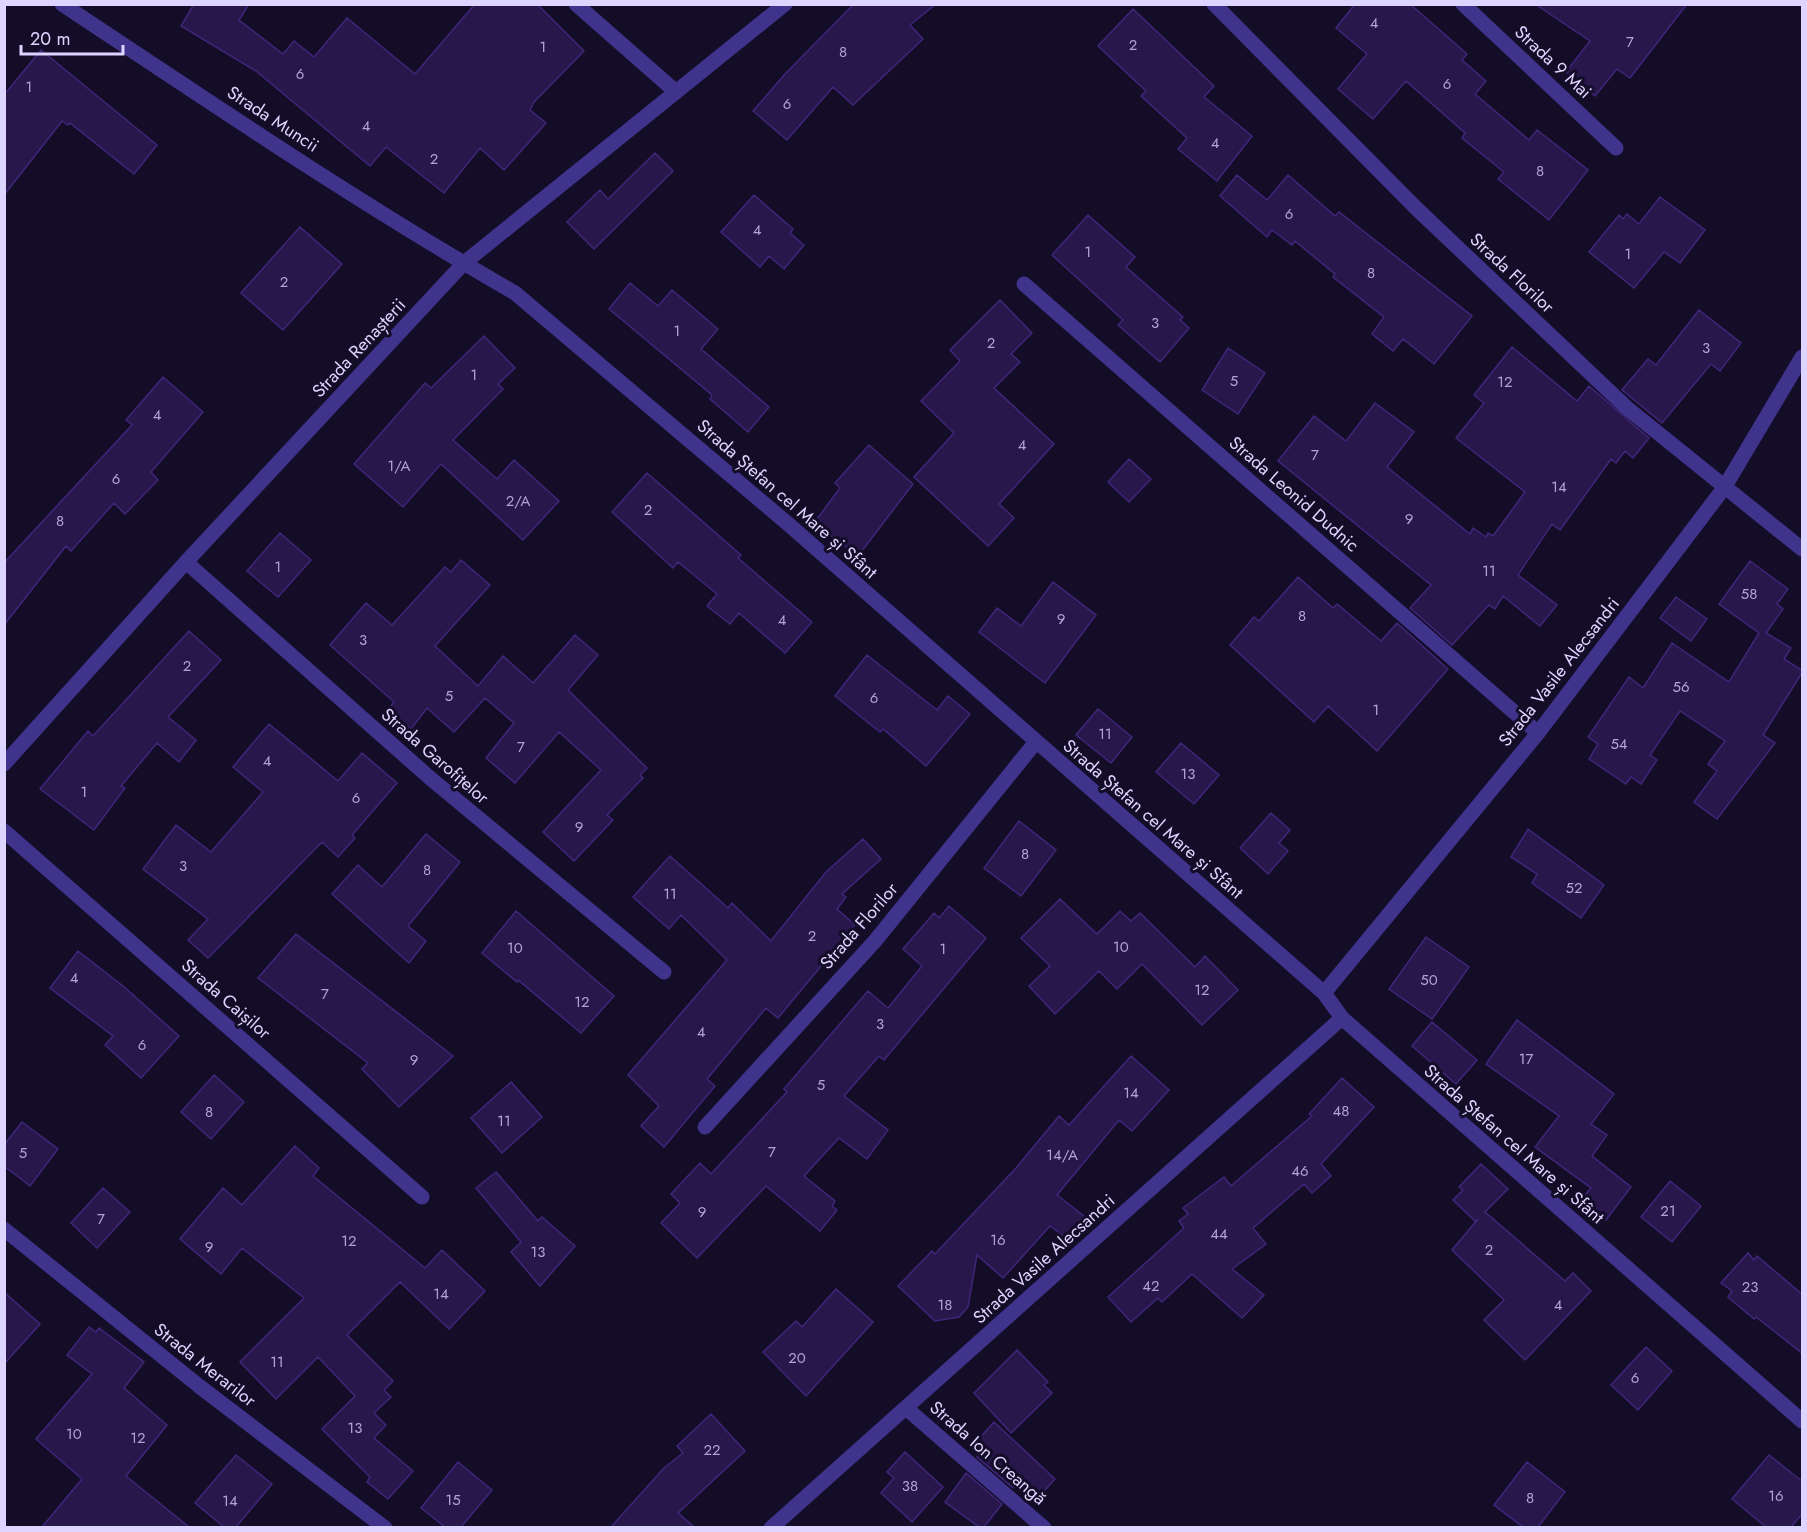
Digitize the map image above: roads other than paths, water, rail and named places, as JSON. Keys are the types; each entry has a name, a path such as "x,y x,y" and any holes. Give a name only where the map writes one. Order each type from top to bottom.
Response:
{"street":[{"name":"Strada Muncii","path":"62,4 464,263"},
{"path":"576,4 675,91"},
{"name":"Strada Renașterii","path":"4,764 186,562 464,263 785,4"},
{"name":"Strada Florilor","path":"1214,4 1417,209 1626,408 1803,549"},
{"name":"Strada 9 Mai","path":"1463,4 1616,148"},
{"name":"Strada Ștefan cel Mare și Sfânt","path":"464,263 515,293 788,524 1035,743 1324,993 1342,1018 1803,1421"},
{"name":"Strada Leonid Dudnic","path":"1024,284 1538,733"},
{"name":"Strada Vasile Alecsandri","path":"1324,993 1538,733 1724,488 1803,357"},
{"name":"Strada Garofițelor","path":"186,562 430,778 664,972"},
{"name":"Strada Florilor","path":"705,1127 875,941 1035,743"},
{"name":"Strada Caișilor","path":"4,831 422,1197"},
{"name":"Strada Vasile Alecsandri","path":"771,1527 1342,1018"},
{"name":"Strada Merarilor","path":"4,1229 199,1386 385,1527"},
{"name":"Strada Ion Creangă","path":"906,1408 1044,1527"}]}
